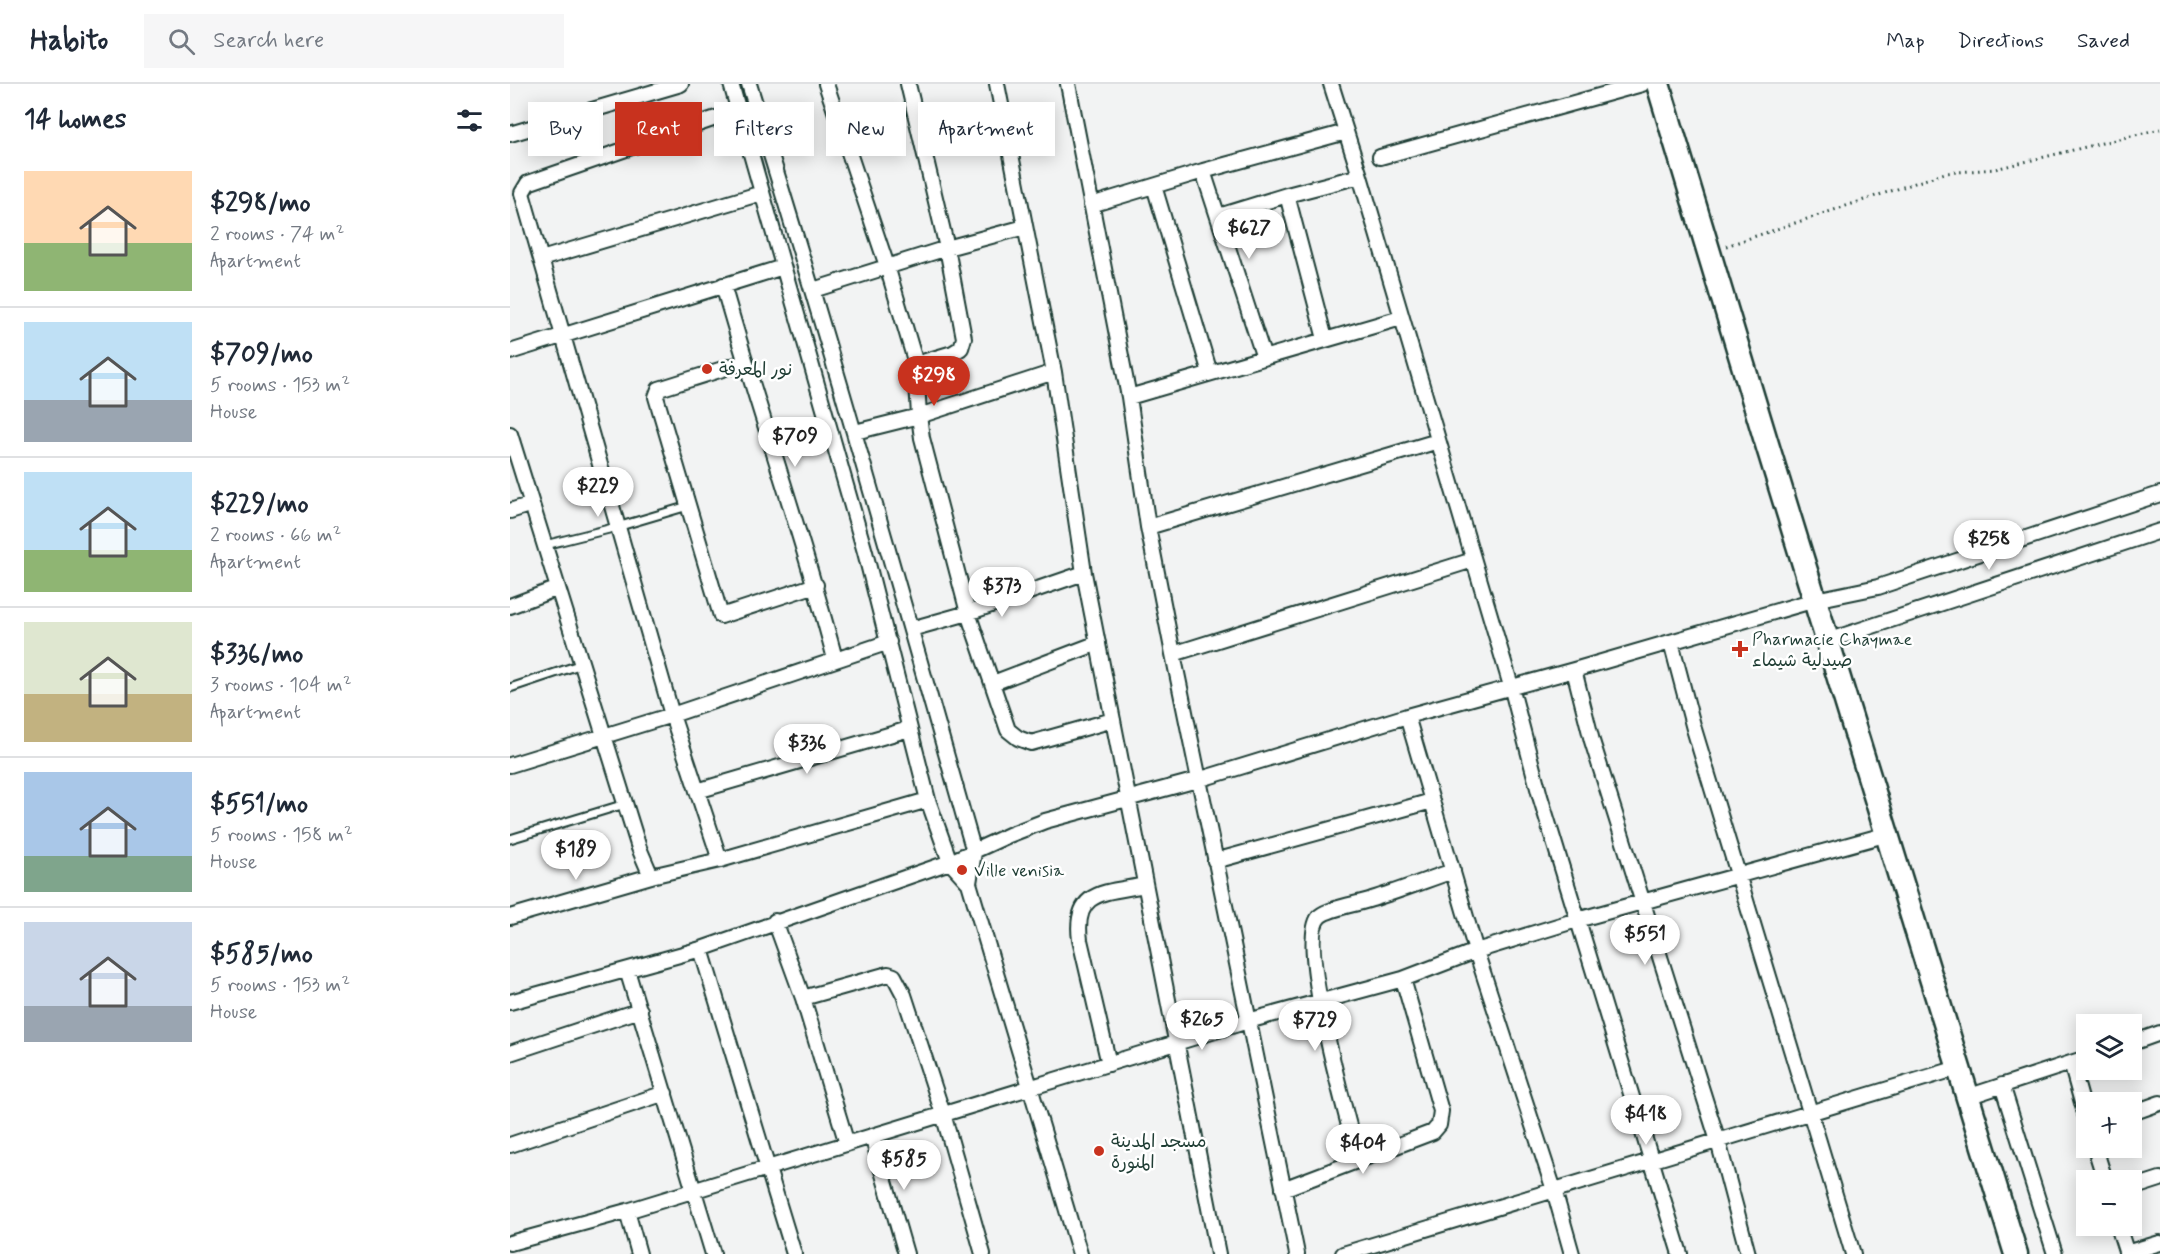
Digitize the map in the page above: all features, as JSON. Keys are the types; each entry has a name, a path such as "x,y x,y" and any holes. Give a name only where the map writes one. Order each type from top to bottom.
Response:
{"main road":[{"path":"1658,84 2016,1254"}],"street":[{"path":"510,134 681,84"},
{"path":"731,84 737,102"},
{"path":"749,84 813,290 911,629 974,852 969,883 1080,1254"},
{"path":"826,84 887,266 916,364 922,438 968,613 1008,730 1031,743 1113,720"},
{"path":"908,84 947,248 963,338 961,348 953,353 916,364"},
{"path":"997,84 1054,372 1084,573 1218,1254"},
{"path":"1068,84 1129,397 1149,527 1173,654 1201,779 1215,861 1297,1254"},
{"path":"1331,84 1510,686 1540,796 1680,1254"},
{"path":"1380,157 1642,84"},
{"path":"714,119 528,183 522,193 672,715 720,860"},
{"path":"1091,205 1203,171 1346,132"},
{"path":"752,156 889,642 928,800 950,862 969,883"},
{"path":"1203,171 1264,358"},
{"path":"1219,216 1360,176"},
{"path":"1154,186 1210,373"},
{"path":"541,260 762,193"},
{"path":"1287,195 1325,339"},
{"path":"813,290 947,248 1025,227"},
{"path":"510,352 783,267"},
{"path":"723,285 744,362 816,585 835,659"},
{"path":"1129,397 1401,318"},
{"path":"744,362 659,389 656,393 721,616 816,585"},
{"path":"855,432 919,416 1054,372"},
{"path":"510,434 639,848 651,876"},
{"path":"1149,527 1438,441"},
{"path":"510,1002 701,949 775,921 950,862 1027,827 1201,779 1510,686 1574,670 1815,600 1878,586 2160,494"},
{"path":"510,511 532,504"},
{"path":"1827,641 2160,531"},
{"path":"1173,654 1473,560"},
{"path":"911,629 968,613 1084,573"},
{"path":"510,606 558,588"},
{"path":"510,765 672,715 889,642"},
{"path":"1671,642 1694,729 1853,1254"},
{"path":"993,683 1098,643"},
{"path":"1574,670 1592,741 1641,904 1718,1141 1748,1254"},
{"path":"1407,716 1476,951 1554,1190 1572,1254"},
{"path":"697,791 909,729"},
{"path":"510,917 928,800"},
{"path":"1215,861 1432,801"},
{"path":"510,1243 694,1191 1248,1021 1403,979 1476,951 1577,920 1888,834"},
{"path":"1358,1160 1319,1003 1313,929 1321,915 1453,871"},
{"path":"1109,1064 1078,925 1085,903 1096,895 1145,885"},
{"path":"775,921 803,998 847,1144"},
{"path":"701,949 766,1169 794,1254"},
{"path":"627,970 713,1254"},
{"path":"803,998 888,974 894,976 904,995 943,1114 983,1254"},
{"path":"1283,1189 1433,1132 1439,1125 1441,1111 1403,979"},
{"path":"510,1053 640,1010"},
{"path":"2142,1039 2160,1033"},
{"path":"1967,1097 2076,1061"},
{"path":"2071,1063 2079,1092"},
{"path":"1343,1254 1958,1068"},
{"path":"2002,1085 2055,1254"},
{"path":"510,1145 665,1093"},
{"path":"2142,1109 2160,1103"},
{"path":"872,1136 906,1254"},
{"path":"2142,1185 2160,1179"},
{"path":"627,1211 639,1254"},
{"path":"2121,1236 2126,1253 2160,1243"}],"lane":[{"path":"545,545 688,506"},
{"path":"510,688 582,664"},
{"path":"510,839 625,804"}],"path":[{"path":"1709,252 1945,173 1995,169 2160,129"}],"place":[{"name":"نور المعرفة","path":"707,369"},
{"name":"Pharmacie Chaymae صيدلية شيماء","path":"1740,649"},
{"name":"Ville venisia","path":"962,870"},
{"name":"مسجد المدينة المنورة","path":"1099,1151"}]}
